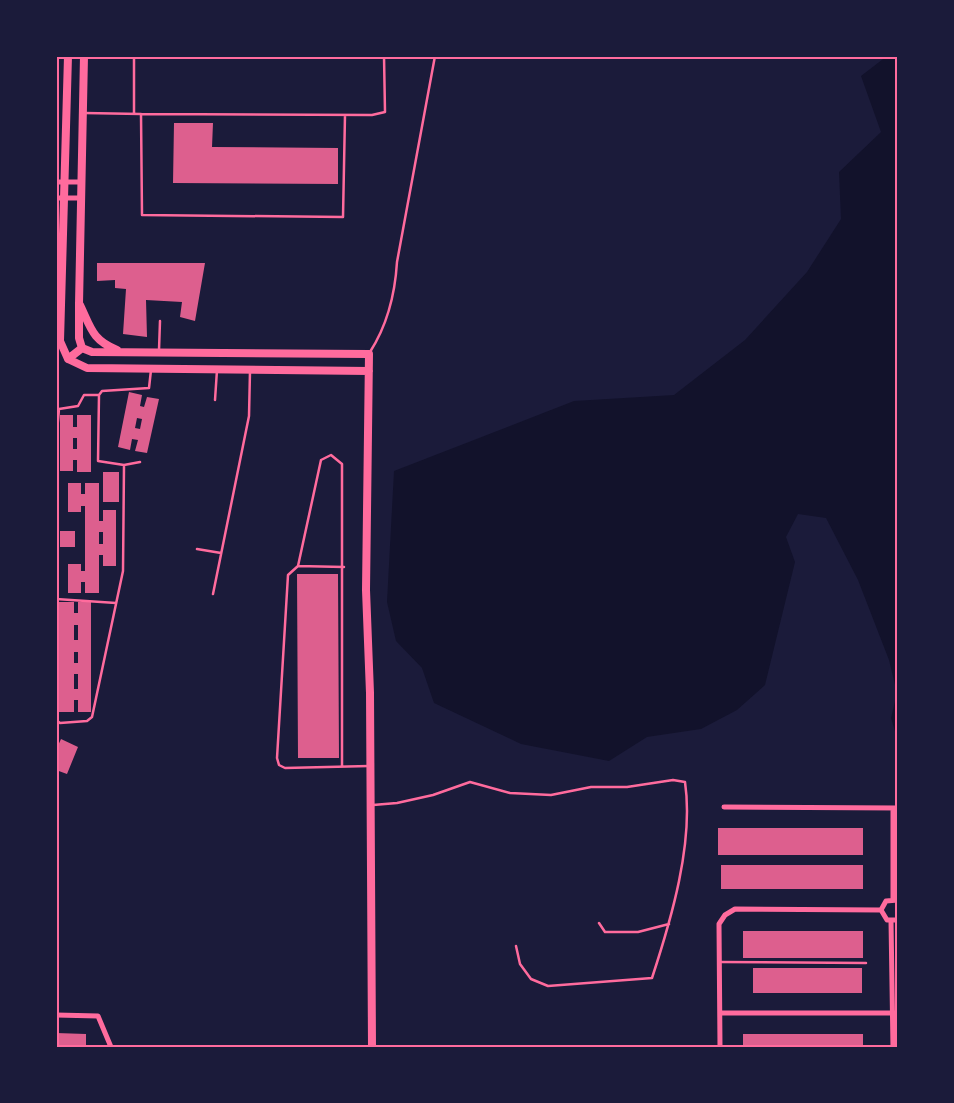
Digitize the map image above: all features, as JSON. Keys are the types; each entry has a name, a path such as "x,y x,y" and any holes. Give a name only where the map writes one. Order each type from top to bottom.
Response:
{"main road":[{"path":"68,56 60,182 60,341 68,359 87,368 369,371"},
{"path":"82,348 79,304 84,56"},
{"path":"79,304 91,332 104,345 121,352"},
{"path":"68,359 82,348"},
{"path":"82,348 92,352 370,354 366,590 372,806 372,1047"},
{"path":"151,368 155,351"}],"street":[{"path":"60,182 82,182"},
{"path":"60,198 82,198"},
{"path":"724,808 896,808 896,900 886,901 882,910 884,917 891,921 898,920"},
{"path":"720,1047 718,924 726,915 735,910 882,910"},
{"path":"891,921 896,1013 894,1047"},
{"path":"720,1013 896,1013"},
{"path":"56,1015 98,1016 111,1047"}],"lane":[{"path":"134,56 134,114"},
{"path":"83,113 372,115 384,112 384,56"},
{"path":"370,354 390,313 392,304 435,56"},
{"path":"141,114 142,214 343,217 345,115"},
{"path":"155,351 160,321"},
{"path":"140,462 124,465 98,461 99,395 102,391 149,388 151,368"},
{"path":"215,400 217,369"},
{"path":"212,594 249,416 250,369"},
{"path":"56,443 59,409 78,406 84,395 99,395"},
{"path":"342,766 344,566 342,464 331,455 321,460 298,566 288,575 277,758 279,765 285,768 371,766"},
{"path":"56,720 60,723 87,721 92,717 123,571 124,465"},
{"path":"197,549 221,553"},
{"path":"298,566 344,566"},
{"path":"56,599 116,603"},
{"path":"372,806 424,797 470,782 510,793 552,795 591,787 628,787 673,780 685,782 688,800 681,870 669,924 652,978 548,986 531,979 520,964 516,946"},
{"path":"599,923 605,932 638,932 669,924"},
{"path":"720,962 866,963"}],"shaded area":[{"path":"887,56 898,56 898,741 891,718 897,693 889,660 858,580 826,518 798,514 786,537 795,562 765,685 737,710 701,729 647,737 609,761 521,744 434,703 422,668 396,641 387,602 394,471 574,401 674,395 745,340 807,272 841,219 839,172 881,132 861,76"}],"building":[{"path":"174,123 213,123 212,147 338,148 338,184 173,183"},
{"path":"97,263 205,263 195,321 180,317 182,302 146,300 147,337 123,334 126,289 115,288 115,280 97,281"},
{"path":"129,392 142,395 140,406 144,407 147,397 159,399 147,453 135,451 138,440 132,439 130,450 118,447","holes":["137,418 142,419 140,429 135,428"]},
{"path":"60,415 73,415 73,427 77,427 77,415 91,415 91,472 77,472 77,460 73,460 73,471 60,471","holes":["73,438 77,438 77,449 73,449"]},
{"path":"103,472 119,472 119,502 103,502"},
{"path":"68,483 81,483 81,494 85,494 85,483 99,483 99,521 103,521 103,510 116,510 116,566 103,566 103,555 99,555 99,593 85,593 85,582 81,582 81,593 68,593 68,564 81,564 81,571 85,571 85,506 81,506 81,512 68,512","holes":["99,532 103,532 103,544 99,544"]},
{"path":"60,531 75,531 75,547 60,547"},
{"path":"297,574 338,574 339,758 298,758"},
{"path":"59,602 74,602 74,613 78,613 78,602 91,602 91,712 78,712 78,700 74,700 74,712 59,712","holes":["74,625 78,625 78,640 74,640","74,652 78,652 78,663 74,663","74,674 78,674 78,689 74,689"]},
{"path":"61,739 78,747 67,774 56,770 56,750"},
{"path":"718,828 863,828 863,855 718,855"},
{"path":"721,865 863,865 863,889 721,889"},
{"path":"743,931 863,931 863,958 743,958"},
{"path":"753,968 862,968 862,993 753,993"},
{"path":"56,1033 86,1034 86,1047 56,1047"},
{"path":"743,1034 863,1034 863,1047 743,1047"}]}
